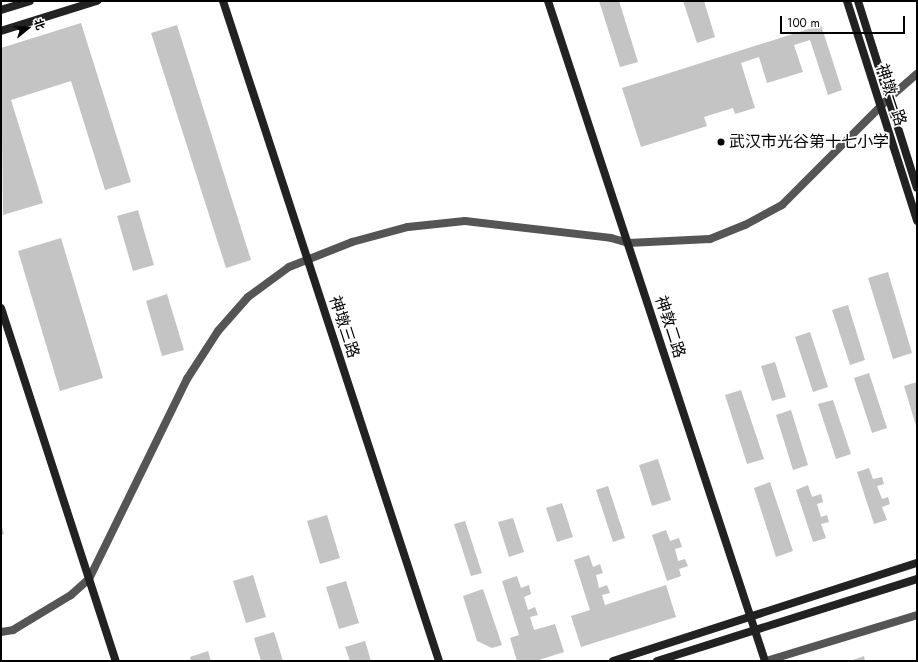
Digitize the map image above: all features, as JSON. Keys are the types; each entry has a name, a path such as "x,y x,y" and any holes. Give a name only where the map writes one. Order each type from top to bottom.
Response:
{"street":[{"path":"1,10 30,1"},
{"path":"1,31 97,1"},
{"name":"神墩三路","path":"222,1 438,661"},
{"name":"神敦二路","path":"548,1 765,661"},
{"name":"神墩一路","path":"847,1 917,221"},
{"name":"神墩一路","path":"858,1 917,188"},
{"path":"1,632 12,630 71,596 90,579 187,379 218,331 248,298 289,267 352,242 408,227 465,221 611,238 628,243 710,239 745,225 782,206 888,99 917,74"},
{"path":"1,308 116,661"},
{"path":"613,661 751,618 917,562"},
{"path":"657,661 917,579"},
{"path":"765,661 917,615"}],"building":[{"path":"599,1 619,1 638,62 620,67"},
{"path":"683,1 704,1 715,37 697,43"},
{"path":"81,23 131,182 105,190 71,81 11,100 43,203 3,215 1,48"},
{"path":"177,25 251,260 226,268 151,33"},
{"path":"821,25 842,90 828,95 810,40 794,45 803,72 767,83 759,57 741,63 755,108 735,114 733,108 704,117 707,126 641,147 622,88"},
{"path":"138,210 154,265 133,271 117,216"},
{"path":"61,238 103,378 60,391 18,251"},
{"path":"888,272 912,353 893,359 868,278"},
{"path":"167,294 184,350 162,356 146,301"},
{"path":"848,305 865,360 850,365 832,310"},
{"path":"810,332 828,387 813,392 795,337"},
{"path":"775,362 786,397 772,401 761,366"},
{"path":"869,373 887,428 872,433 854,378"},
{"path":"917,382 917,429 904,386"},
{"path":"741,390 764,459 747,464 725,395"},
{"path":"833,400 851,454 836,459 818,404"},
{"path":"791,410 808,465 793,470 776,415"},
{"path":"658,459 671,500 652,506 639,465"},
{"path":"869,468 873,479 882,477 884,484 877,486 882,499 888,497 890,504 882,507 887,520 874,524 857,472"},
{"path":"770,482 793,551 776,557 754,488"},
{"path":"808,485 812,497 821,494 823,502 817,504 821,517 827,515 829,522 821,524 826,538 813,542 796,490"},
{"path":"608,486 625,538 613,542 596,490"},
{"path":"562,503 573,537 557,542 546,508"},
{"path":"327,515 340,558 320,564 307,521"},
{"path":"513,518 524,552 509,557 498,522"},
{"path":"465,521 482,573 471,576 454,524"},
{"path":"1,524 4,534 1,535"},
{"path":"666,530 670,541 679,538 682,547 675,549 678,561 685,559 688,566 679,569 681,576 667,581 652,535"},
{"path":"589,555 593,567 600,564 603,573 596,575 599,588 607,585 610,593 602,595 605,605 666,585 676,617 581,647 571,616 590,610 574,560"},
{"path":"253,575 266,617 246,623 233,581"},
{"path":"517,576 521,588 529,585 531,594 524,597 528,610 535,607 538,615 530,617 534,630 555,624 564,652 536,661 517,661 510,638 519,635 502,581"},
{"path":"346,581 359,623 339,629 326,587"},
{"path":"483,589 502,645 492,648 477,641 463,596"},
{"path":"274,632 283,661 261,661 254,638"},
{"path":"365,641 371,661 350,661 345,647"},
{"path":"208,651 211,661 191,661 190,657"},
{"path":"864,656 865,661 850,661"}],"place":[{"name":"武汉市光谷第十七小学","path":"721,142"}]}
